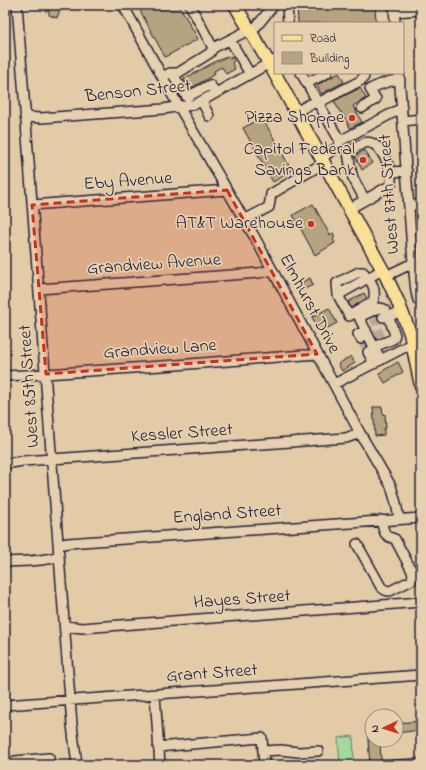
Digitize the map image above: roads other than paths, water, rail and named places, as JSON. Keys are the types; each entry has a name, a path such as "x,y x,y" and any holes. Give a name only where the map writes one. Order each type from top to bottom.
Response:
{"main road":[{"path":"235,5 250,32 272,61"},
{"path":"278,74 322,161 384,273"},
{"name":"West 87th Street","path":"384,273 402,311 418,358 421,386"}],"street":[{"name":"West 85th Street","path":"17,5 72,725 77,765"},
{"name":"Elmhurst Drive","path":"123,5 162,77 254,236 360,433 391,486 399,519"},
{"path":"190,5 213,48"},
{"path":"162,77 170,73 178,73 210,53 213,48 250,32 274,5"},
{"path":"287,5 288,22"},
{"path":"395,22 394,9 421,10 421,5"},
{"path":"230,40 250,74"},
{"name":"Benson Street","path":"25,117 41,118 187,106 202,101 272,61"},
{"path":"172,73 187,97 210,84 216,93"},
{"path":"302,74 318,102 339,144 348,153 353,178 365,200"},
{"path":"307,83 325,74"},
{"path":"296,112 360,80 364,77 364,74"},
{"path":"362,108 376,100 370,89 394,77"},
{"name":"West 87th Street","path":"384,273 413,263 402,108 394,77"},
{"path":"202,101 209,116"},
{"path":"244,220 269,207 271,194 322,161 339,144 402,108"},
{"path":"403,121 421,119"},
{"path":"348,153 363,143 371,143 379,149 391,172 391,185 349,209"},
{"path":"391,172 407,171"},
{"name":"Eby Avenue","path":"32,205 227,190"},
{"path":"410,205 421,204"},
{"path":"413,263 416,292 418,300 421,301"},
{"name":"Grandview Avenue","path":"39,289 259,273 272,270"},
{"path":"368,278 376,294 374,302 349,316 338,295 368,278 384,273"},
{"path":"371,349 393,339 395,335 390,330 384,309 379,308 359,317 367,331 371,349 377,362"},
{"path":"385,316 402,311"},
{"path":"334,384 413,343"},
{"name":"Grandview Lane","path":"5,376 317,354"},
{"name":"Kessler Street","path":"5,464 23,461 346,438 360,433"},
{"path":"399,519 421,518"},
{"name":"England Street","path":"58,545 68,543 399,519"},
{"path":"357,544 381,587 386,591 390,591 412,580 413,573 395,539 388,537 384,533 381,520"},
{"path":"5,562 43,559 59,556"},
{"path":"394,589 395,604"},
{"name":"Hayes Street","path":"65,626 82,628 421,602"},
{"name":"Grant Street","path":"5,705 421,675"},
{"path":"154,695 160,765"},
{"path":"158,747 262,738 264,765"},
{"path":"263,750 298,752 318,751"},
{"path":"15,765 15,761 49,758 49,765"}],"tunnel":[{"path":"371,322 383,317"},
{"path":"375,335 388,331"},
{"path":"361,339 368,352"}],"place":[{"name":"Pizza Shoppe","path":"352,118"},
{"name":"Capitol Federal Savings Bank","path":"363,160"},
{"name":"AT&T Warehouse","path":"311,224"}]}
